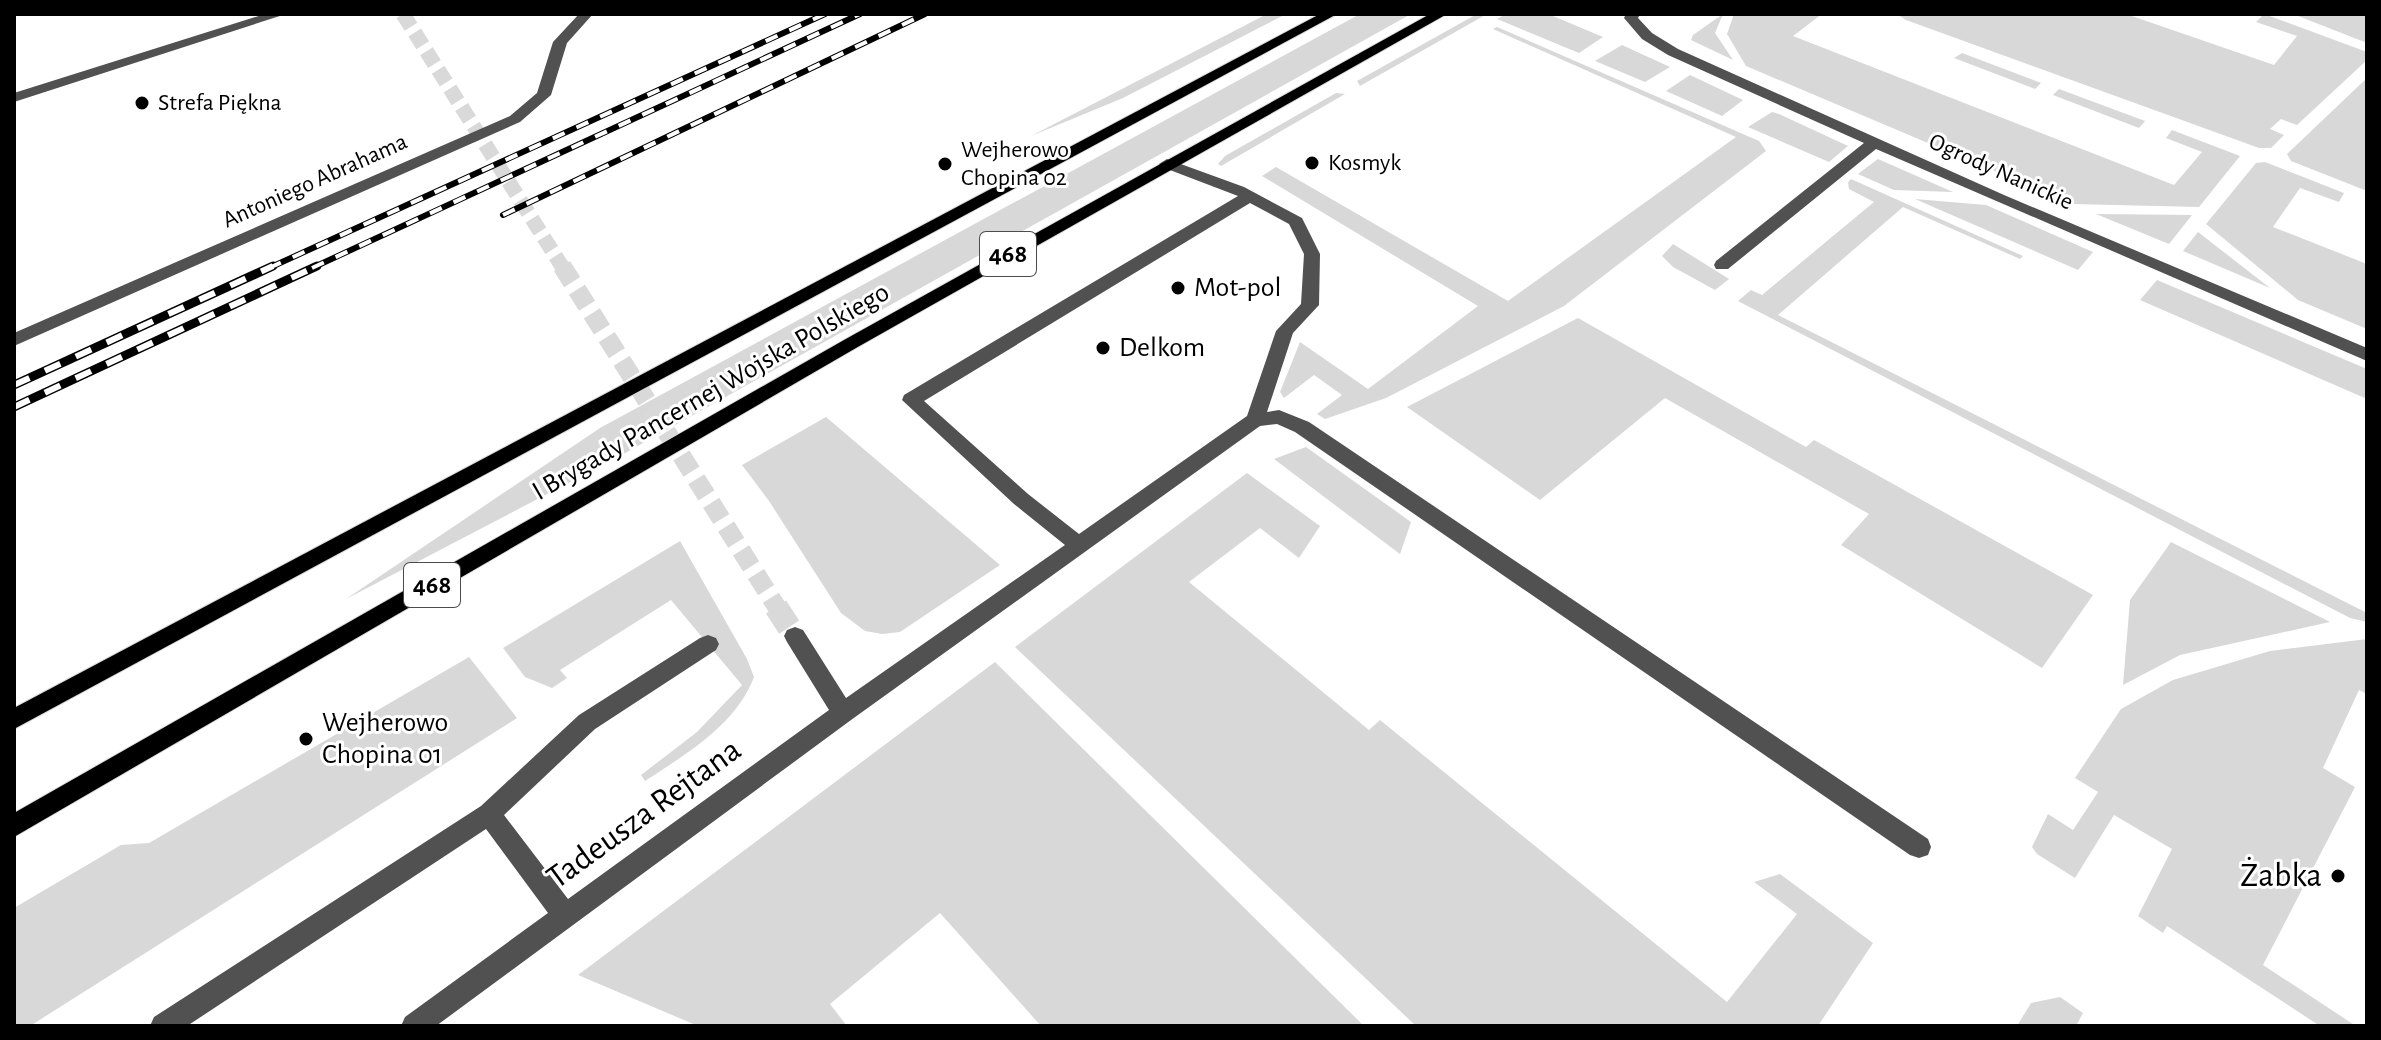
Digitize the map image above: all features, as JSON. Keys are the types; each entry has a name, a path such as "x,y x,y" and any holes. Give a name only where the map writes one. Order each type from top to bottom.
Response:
{"main road":[{"name":"I Brygady Pancernej Wojska Polskiego","path":"14,719 593,406 1330,14"},
{"name":"I Brygady Pancernej Wojska Polskiego","path":"14,826 1167,164 1440,14"}],"street":[{"path":"14,98 279,14"},
{"name":"Antoniego Abrahama","path":"14,340 515,119 544,95 560,42 586,14"},
{"name":"Ogrody Nanickie","path":"1633,14 1631,18 1647,36 1673,52 2367,355"},
{"path":"1722,265 1875,142"},
{"path":"1167,164 1244,193 1296,221 1312,254 1310,305 1285,331 1255,420 1279,417 1302,427 1919,847"},
{"path":"1079,545 1021,499 911,400 1244,193"},
{"name":"Tadeusza Rejtana","path":"414,1026 843,713 1255,420"},
{"path":"795,636 843,713"},
{"path":"163,1026 489,814 587,722 708,644"},
{"path":"489,814 566,916"}],"shaded area":[{"path":"1267,14 1286,14 1123,98 1031,136"},
{"path":"1360,14 1411,14 620,456 346,599 600,428"},
{"path":"1477,14 1487,14 1360,86 1357,81"},
{"path":"1506,14 1555,14 1553,16 1603,37 1579,53 1497,19"},
{"path":"1723,14 1715,33 1733,60 1691,40 1693,35"},
{"path":"1734,14 1822,14 1793,36 2174,185 2202,152 2166,138 2172,130 2240,156 2199,207 2072,204 1746,66 1727,34"},
{"path":"1897,14 2126,14 2274,65 2297,36 2256,22 2264,14 2367,52 2367,60 2297,125 2281,119 2270,129 2284,135 2271,148 2259,148 1906,20"},
{"path":"2293,14 2367,14 2367,43"},
{"path":"1497,27 1759,141 1766,151 1564,306 1386,398 1325,419 1317,414 1342,395 1314,375 1284,398 1280,392 1300,342 1368,389 1478,306 1262,176 1276,167 1508,301 1736,137 1493,29"},
{"path":"1622,45 1670,67 1645,82 1595,61"},
{"path":"1962,53 2041,83 2035,89 1954,58"},
{"path":"1690,75 1743,100 1722,116 1666,91"},
{"path":"2367,78 2367,191 2291,161 2287,154"},
{"path":"2059,89 2145,121 2139,128 2053,95"},
{"path":"1336,93 1345,94 1221,166 1218,164 1225,156"},
{"path":"1772,112 1848,146 1829,162 1748,127"},
{"path":"1878,159 1953,192 1894,190 1858,174"},
{"path":"2265,162 2344,193 2339,202 2300,188 2273,227 2367,264 2367,329 2298,300 2206,224 2256,163"},
{"path":"1851,179 2023,256 2020,259 1903,207 1778,315 2367,613 2367,622 2350,618 1738,301 1751,290 1762,295 1874,202 1849,189"},
{"path":"1915,199 1986,205 2093,252 2078,270"},
{"path":"2096,214 2192,215 2169,244"},
{"path":"2198,232 2270,288 2183,251"},
{"path":"1673,244 1729,279 1715,290 1673,267 1662,256"},
{"path":"2157,280 2367,369 2367,399 2140,300"},
{"path":"1578,318 1806,447 1814,440 2093,595 2042,668 1841,545 1869,514 1665,398 1540,500 1407,407"},
{"path":"826,417 1000,565 900,632 882,634 865,631 841,613 769,501 742,465"},
{"path":"1306,447 1411,522 1400,554 1274,459"},
{"path":"1247,473 1320,526 1299,558 1260,528 1189,582 1369,730 1380,720 1727,1002 1797,914 1754,882 1780,874 1873,943 1818,1026 1416,1026 1015,647"},
{"path":"680,541 747,659 754,677 746,694 722,724 693,749 645,781 641,775 697,732 742,685 671,600 560,670 567,678 552,688 525,677 503,648"},
{"path":"2171,542 2330,622 2180,655 2123,685 2130,600"},
{"path":"2367,639 2367,694 2359,690 2323,768 2355,787 2263,965 2356,1026 2320,1026 2167,926 2163,933 2138,916 2172,849 2114,815 2075,878 2037,854 2032,847 2048,814 2073,830 2098,792 2075,778 2121,709 2173,680 2270,651"},
{"path":"469,657 517,718 30,1026 14,1026 14,908 121,845 149,843"},
{"path":"995,662 1364,1026 1041,1026 940,913 830,1004 847,1026 698,1026 578,975"},
{"path":"2060,997 2083,1013 2076,1026 2017,1026 2031,1003"}],"tunnel":[{"path":"403,14 563,268"},
{"path":"562,266 778,609"},
{"path":"776,607 795,636"}],"railway":[{"path":"269,268 825,14"},
{"path":"312,268 860,14"},
{"path":"503,215 925,14"},
{"path":"14,385 273,266"},
{"path":"14,407 317,266"}],"place":[{"name":"Strefa Piękna","path":"142,103"},
{"name":"Kosmyk","path":"1312,163"},
{"name":"Wejherowo Chopina 02","path":"945,164"},
{"name":"Mot-pol","path":"1178,288"},
{"name":"Delkom","path":"1103,348"},
{"name":"Wejherowo Chopina 01","path":"306,739"},
{"name":"Żabka","path":"2338,876"}]}
